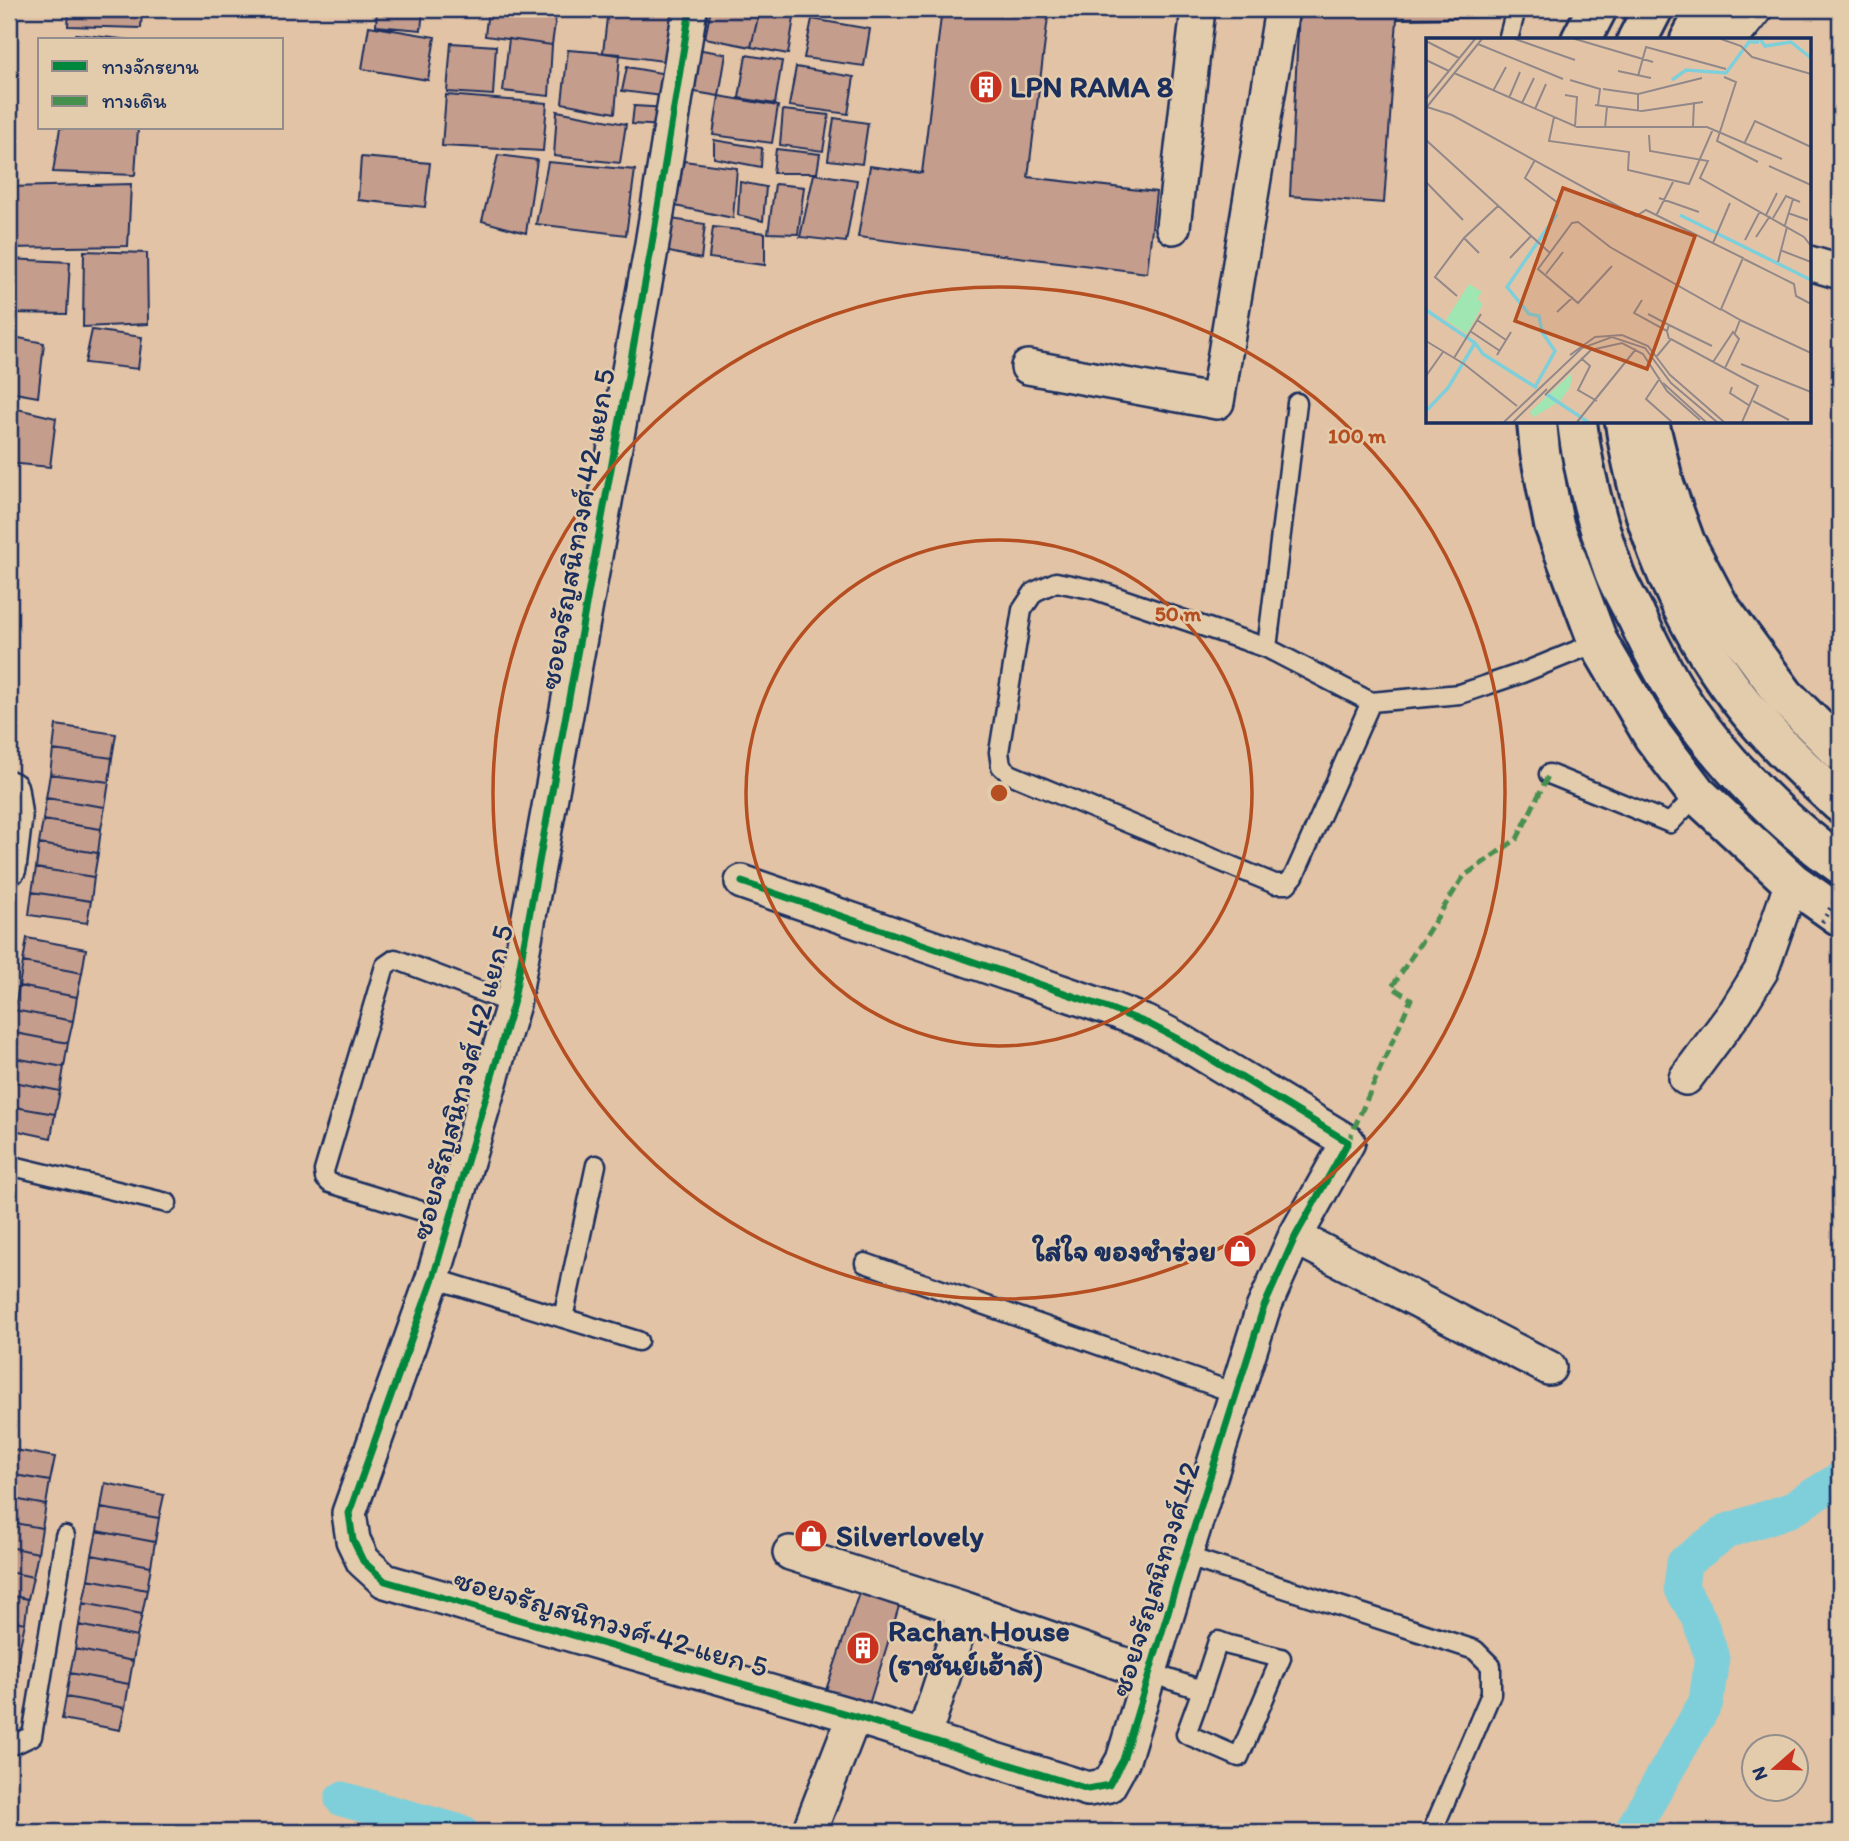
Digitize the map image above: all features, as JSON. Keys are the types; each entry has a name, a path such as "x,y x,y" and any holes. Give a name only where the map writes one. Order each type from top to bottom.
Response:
{"street":[{"name":"ซอยจรัญสนิทวงศ์ 42 แยก 5","path":"690,9 651,250 513,1004 433,1278 349,1513 353,1540 363,1561 385,1581 854,1716"},
{"path":"1173,228 1198,9"},
{"path":"1028,368 1217,402 1282,9"},
{"path":"1582,38 1597,9"},
{"path":"1638,38 1653,9"},
{"path":"1691,38 1707,9"},
{"path":"1729,38 1752,9"},
{"path":"1811,264 1840,272"},
{"path":"1537,424 1539,452 1554,525 1598,642 1653,736 1697,794 1831,919"},
{"path":"1577,424 1594,507 1615,574 1649,643 1687,708 1725,758 1767,803 1840,864"},
{"path":"1625,424 1639,491 1656,548 1687,617 1727,682 1759,723 1840,803"},
{"path":"1650,424 1664,484 1685,542 1719,606 1786,696 1840,751"},
{"path":"9,788 15,817 9,868"},
{"name":"ซอยจรัญสนิทวงศ์ 42","path":"742,882 1149,1024 1177,1038 1348,1142 1296,1237 1263,1309 1185,1556 1140,1669 1123,1760 1109,1785 1088,1789 854,1716"},
{"path":"1686,1078 1736,1011 1761,971 1792,882"},
{"path":"1296,1237 1549,1367"},
{"path":"790,1553 1140,1669"},
{"path":"923,1739 965,1609"},
{"path":"809,1832 854,1716"}],"lane":[{"path":"1509,38 1517,9"},
{"path":"1267,648 1297,403"},
{"path":"1371,702 1294,876 1287,884 1275,884 1010,774 1000,766 999,752 1022,610 1034,592 1056,582 1096,590 1267,648 1371,702 1460,694 1522,673 1598,642"},
{"path":"1549,774 1670,823 1697,794"},
{"path":"451,1220 330,1183 325,1178 324,1171 385,966 389,962 395,960 513,1004"},
{"path":"9,1165 167,1203"},
{"path":"563,1318 596,1165"},
{"path":"865,1263 1236,1393"},
{"path":"433,1278 638,1341"},
{"path":"9,1743 15,1744 32,1736 65,1536"},
{"path":"1185,1556 1475,1650 1491,1666 1491,1694 1432,1832"},
{"path":"1219,1641 1281,1658 1239,1757 1186,1734 1202,1690 1219,1641"},
{"path":"1140,1669 1202,1690"}],"path":[{"path":"1831,919 1840,891"}],"building":[{"path":"69,9 142,9 141,28 68,26"},
{"path":"377,9 423,9 421,30 376,26"},
{"path":"488,9 557,9 552,45 485,36"},
{"path":"608,9 684,9 670,62 603,53"},
{"path":"711,9 760,9 751,47 705,38"},
{"path":"760,9 795,12 788,54 751,47"},
{"name":"LPN RAMA 8","path":"942,9 1049,9 1028,177 1156,192 1147,273 858,237 870,166 922,173"},
{"path":"1299,9 1496,9 1494,17 1397,19 1384,203 1290,196"},
{"path":"812,19 870,29 864,66 804,58"},
{"path":"369,26 435,37 428,80 362,69"},
{"path":"76,34 112,38 75,38"},
{"path":"509,39 552,45 549,96 503,91"},
{"path":"451,43 496,46 493,95 447,92"},
{"path":"690,48 726,54 719,96 683,90"},
{"path":"568,50 620,54 615,113 562,103"},
{"path":"746,55 782,61 775,104 739,98"},
{"path":"627,67 672,75 669,97 622,91"},
{"path":"796,67 854,77 848,114 789,106"},
{"path":"446,95 547,103 543,151 442,146"},
{"path":"719,96 778,106 772,143 713,135"},
{"path":"634,106 668,108 665,126 632,124"},
{"path":"783,110 829,115 823,151 780,145"},
{"path":"557,111 626,124 620,163 554,156"},
{"path":"834,118 868,123 862,164 828,160"},
{"path":"60,130 138,130 135,175 53,172"},
{"path":"714,140 762,148 761,167 714,158"},
{"path":"776,149 820,154 817,173 773,173"},
{"path":"498,155 537,160 526,233 482,221"},
{"path":"361,157 430,163 425,207 358,200"},
{"path":"684,161 737,168 733,218 675,206"},
{"path":"548,162 635,170 626,235 536,224"},
{"path":"814,174 857,180 846,242 800,237"},
{"path":"740,182 766,187 763,221 738,215"},
{"path":"131,184 128,246 9,248 9,187"},
{"path":"775,184 804,187 798,234 768,233"},
{"path":"671,219 705,224 701,259 665,251"},
{"path":"713,227 765,233 765,265 709,258"},
{"path":"84,251 147,253 148,324 83,327"},
{"path":"9,259 70,262 67,314 9,313"},
{"path":"92,330 142,337 138,369 85,363"},
{"path":"9,336 44,343 38,397 9,392"},
{"path":"9,407 56,418 50,467 9,463"},
{"path":"56,725 116,734 112,758 53,750"},
{"path":"53,750 112,758 109,782 50,774"},
{"path":"50,774 109,782 105,807 46,798"},
{"path":"46,798 105,807 101,829 43,820"},
{"path":"43,820 101,829 98,853 39,844"},
{"path":"39,844 98,853 94,877 36,868"},
{"path":"36,868 94,877 91,901 32,892"},
{"path":"32,892 91,901 87,923 29,915"},
{"path":"27,938 86,949 82,973 23,962"},
{"path":"23,962 82,973 77,997 19,986"},
{"path":"19,986 77,997 73,1021 14,1010"},
{"path":"14,1010 73,1021 68,1043 10,1032"},
{"path":"10,1032 68,1043 64,1067 9,1057"},
{"path":"9,1057 64,1067 60,1091 9,1081"},
{"path":"9,1081 60,1091 55,1114 9,1106"},
{"path":"9,1106 55,1114 51,1138 9,1129"},
{"path":"9,1449 55,1457 50,1481 9,1474"},
{"path":"9,1474 50,1481 46,1505 9,1498"},
{"path":"105,1483 164,1495 159,1518 101,1508"},
{"path":"9,1498 46,1505 42,1528 9,1522"},
{"path":"101,1508 159,1518 155,1542 97,1531"},
{"path":"9,1522 42,1528 38,1553 9,1547"},
{"path":"97,1531 155,1542 151,1566 92,1555"},
{"path":"9,1547 38,1553 33,1577 9,1572"},
{"path":"92,1555 151,1566 147,1590 88,1579"},
{"path":"9,1572 33,1577 28,1599 9,1595"},
{"path":"88,1579 147,1590 142,1614 83,1603"},
{"name":"Rachan House (ราชันย์เฮ้าส์)","path":"860,1590 900,1603 868,1708 825,1693"},
{"path":"9,1595 28,1599 25,1623 9,1620"},
{"path":"83,1603 142,1614 137,1637 79,1625"},
{"path":"9,1620 25,1623 20,1646 9,1644"},
{"path":"79,1625 137,1637 133,1661 75,1649"},
{"path":"9,1644 20,1646 16,1670 9,1669"},
{"path":"75,1649 133,1661 129,1684 70,1673"},
{"path":"9,1669 16,1670 12,1693 9,1693"},
{"path":"70,1673 129,1684 125,1708 66,1697"},
{"path":"66,1697 125,1708 120,1730 62,1719"}],"waterway":[{"path":"1631,1832 1706,1702 1712,1657 1700,1621 1681,1587 1684,1563 1727,1531 1790,1510 1840,1479"},
{"path":"342,1799 461,1832"}],"marked path":[{"path":"1348,1142 1411,999 1392,987 1464,876 1517,839 1549,774"}],"cycle path":[{"path":"690,9 651,250 513,1004 433,1278 349,1513 353,1540 363,1561 385,1581 854,1716 1088,1789 1109,1785 1123,1760 1263,1309 1295,1237 1348,1142 1149,1024 742,882"}],"place":[{"name":"LPN RAMA 8","path":"986,87"},
{"name":"ใส่ใจ ของชำร่วย","path":"1240,1251"},
{"name":"Silverlovely","path":"811,1536"},
{"name":"Rachan House (ราชันย์เฮ้าส์)","path":"863,1648"}]}
